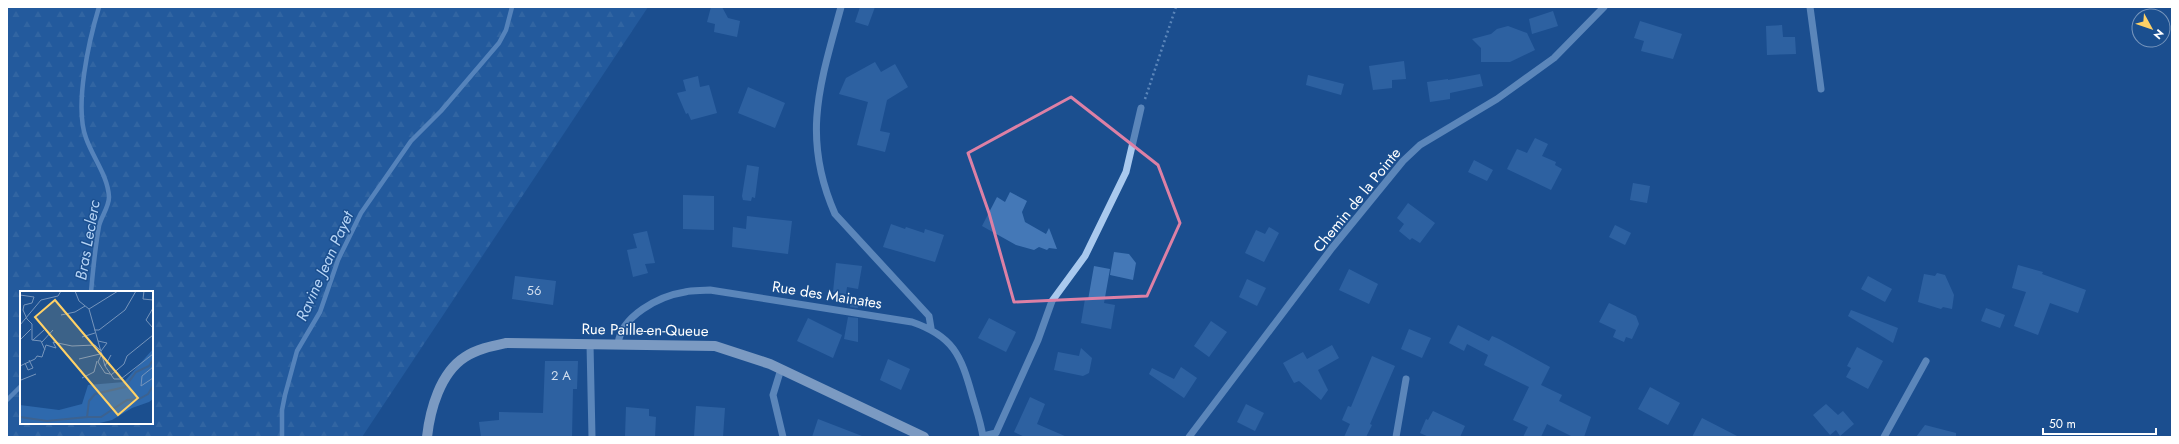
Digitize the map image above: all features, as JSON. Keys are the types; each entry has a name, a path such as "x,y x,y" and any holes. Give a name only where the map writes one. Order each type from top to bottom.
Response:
{"main road":[{"name":"Rue Paille-en-Queue","path":"427,437 436,399 447,375 464,357 484,348 506,343 714,346 781,369 924,437"}],"street":[{"path":"841,7 820,84 816,119 818,162 828,199 835,214 929,316 931,328"},
{"name":"Chemin de la Pointe","path":"1189,437 1332,248 1403,161 1420,145 1497,99 1554,58 1604,7"},
{"path":"1810,7 1821,89"},
{"path":"983,436 996,433 1038,340 1052,301 1085,256 1126,172 1141,108"},
{"name":"Rue des Mainates","path":"618,344 619,336 628,321 659,300 684,292 710,290 912,322 931,328 944,337 956,351 964,368 983,436"},
{"path":"590,344 592,437"},
{"path":"1884,437 1926,361"},
{"path":"781,369 773,395 783,437"},
{"path":"1396,437 1406,380"}],"path":[{"path":"1141,108 1176,7"}],"highlighted area":[{"path":"1071,97 1158,165 1180,223 1147,296 1014,302 989,213 968,153"}],"green space":[{"path":"7,7 648,7 362,437 7,437"}],"building":[{"path":"711,7 722,7 728,18 740,21 737,37 714,32 715,24 707,22"},
{"path":"860,7 875,7 868,26 855,22"},
{"path":"1553,11 1558,26 1532,34 1529,19"},
{"path":"1640,21 1682,34 1673,59 1641,51 1644,41 1634,38"},
{"path":"1782,25 1783,37 1795,37 1796,54 1767,55 1766,26"},
{"path":"1508,26 1527,33 1535,50 1510,62 1481,62 1481,48 1472,39 1491,34 1497,29"},
{"path":"1404,61 1406,79 1392,80 1392,88 1373,90 1369,66"},
{"path":"875,62 881,72 895,64 908,87 887,100 880,131 890,133 885,152 857,145 868,102 839,94 846,78"},
{"path":"1480,74 1483,86 1450,93 1450,99 1430,102 1427,82"},
{"path":"1308,75 1344,84 1341,95 1306,85"},
{"path":"698,76 700,87 709,85 717,113 691,120 688,113 686,114 677,93 686,91 683,80"},
{"path":"748,87 785,103 775,128 738,113"},
{"path":"1535,138 1548,144 1542,156 1556,162 1555,165 1562,169 1551,190 1507,169 1517,149 1527,153"},
{"path":"1474,160 1493,170 1487,181 1468,172"},
{"path":"747,165 759,167 755,198 752,197 751,201 743,200 742,196"},
{"path":"1633,183 1650,186 1647,203 1630,200"},
{"path":"1010,192 1027,201 1022,212 1025,222 1046,234 1049,228 1057,249 1049,248 1047,250 1039,247 1034,250 1016,245 982,226 997,197 1005,202"},
{"path":"683,195 714,196 714,230 683,229"},
{"path":"1408,203 1435,223 1420,243 1412,238 1410,240 1399,231 1404,224 1397,218"},
{"path":"747,216 792,221 788,254 732,247 733,227 746,229"},
{"path":"891,224 924,233 925,229 944,235 935,262 883,247"},
{"path":"1615,225 1631,233 1625,245 1609,237"},
{"path":"1269,227 1279,233 1264,262 1245,253 1256,230 1265,234"},
{"path":"647,231 655,263 645,264 648,273 633,277 627,250 637,248 633,234"},
{"path":"1114,252 1129,254 1136,263 1133,280 1110,275"},
{"path":"836,263 862,266 858,289 847,287 846,294 833,292"},
{"path":"2018,265 2043,272 2042,274 2086,290 2078,313 2050,303 2038,335 2014,326 2026,292 2012,288"},
{"path":"1094,266 1110,269 1104,303 1115,305 1111,329 1081,323 1085,299 1088,300"},
{"path":"1349,269 1378,284 1369,304 1339,290"},
{"path":"1937,273 1945,275 1954,295 1952,309 1943,307 1941,309 1918,302 1924,274 1935,276"},
{"path":"515,276 556,281 553,305 512,299"},
{"path":"1868,276 1892,289 1885,302 1861,289"},
{"path":"1247,279 1266,288 1257,306 1239,297"},
{"path":"851,297 857,298 858,308 850,307"},
{"path":"1609,303 1636,316 1639,324 1632,339 1626,337 1624,342 1613,337 1616,330 1599,322"},
{"path":"1986,308 2005,315 2000,328 1981,321"},
{"path":"1851,310 1898,328 1893,343 1848,316"},
{"path":"848,317 858,318 858,342 844,339"},
{"path":"808,318 842,335 833,358 797,341"},
{"path":"989,318 1016,332 1006,352 978,338"},
{"path":"1211,321 1227,332 1209,357 1194,346"},
{"path":"1458,325 1489,341 1492,336 1499,339 1550,367 1541,385 1562,395 1559,401 1591,417 1584,437 1573,437 1547,424 1541,437 1523,437 1528,427 1513,420 1529,387 1484,365 1488,355 1467,344 1464,351 1449,343"},
{"path":"1409,329 1431,338 1422,358 1401,349"},
{"path":"1332,345 1339,358 1318,370 1328,390 1321,400 1299,381 1294,383 1283,363 1303,352 1307,359"},
{"path":"1857,347 1883,361 1868,389 1846,377 1851,368 1847,366"},
{"path":"1081,348 1092,358 1089,373 1083,376 1054,370 1058,352 1079,356"},
{"path":"1372,356 1395,366 1370,424 1372,425 1366,437 1344,437 1350,424 1342,420 1348,406 1351,407"},
{"path":"888,359 910,369 901,390 880,380"},
{"path":"545,361 578,361 577,389 573,389 572,436 481,437 479,422 499,420 499,412 543,413"},
{"path":"1181,367 1197,378 1184,398 1149,374 1152,368 1174,379"},
{"path":"1650,387 1680,403 1668,425 1638,409"},
{"path":"1030,397 1045,404 1037,424 1067,437 1025,437 1014,432"},
{"path":"1246,404 1264,413 1255,431 1237,422"},
{"path":"1826,404 1838,415 1843,411 1854,424 1840,436 1836,430 1830,435 1813,415"},
{"path":"696,406 725,408 723,437 694,437"},
{"path":"626,407 649,409 649,416 656,417 655,437 625,437"},
{"path":"1433,411 1465,426 1460,437 1429,437 1420,433 1426,419 1428,420"},
{"path":"1702,418 1739,437 1692,437"},
{"path":"818,419 862,436 862,437 812,437"},
{"path":"1925,425 1956,433 1956,437 1916,437"}],"waterway":[{"name":"Bras Leclerc","path":"91,291 99,226 108,204 109,197 103,174 86,138 82,109 84,73 99,7"},
{"name":"Ravine Jean Payet","path":"282,437 282,410 297,351 320,312 338,260 361,213 411,141 441,111 499,43 506,30 512,7"},
{"name":"Bras Leclerc","path":"7,400 20,387"}]}
